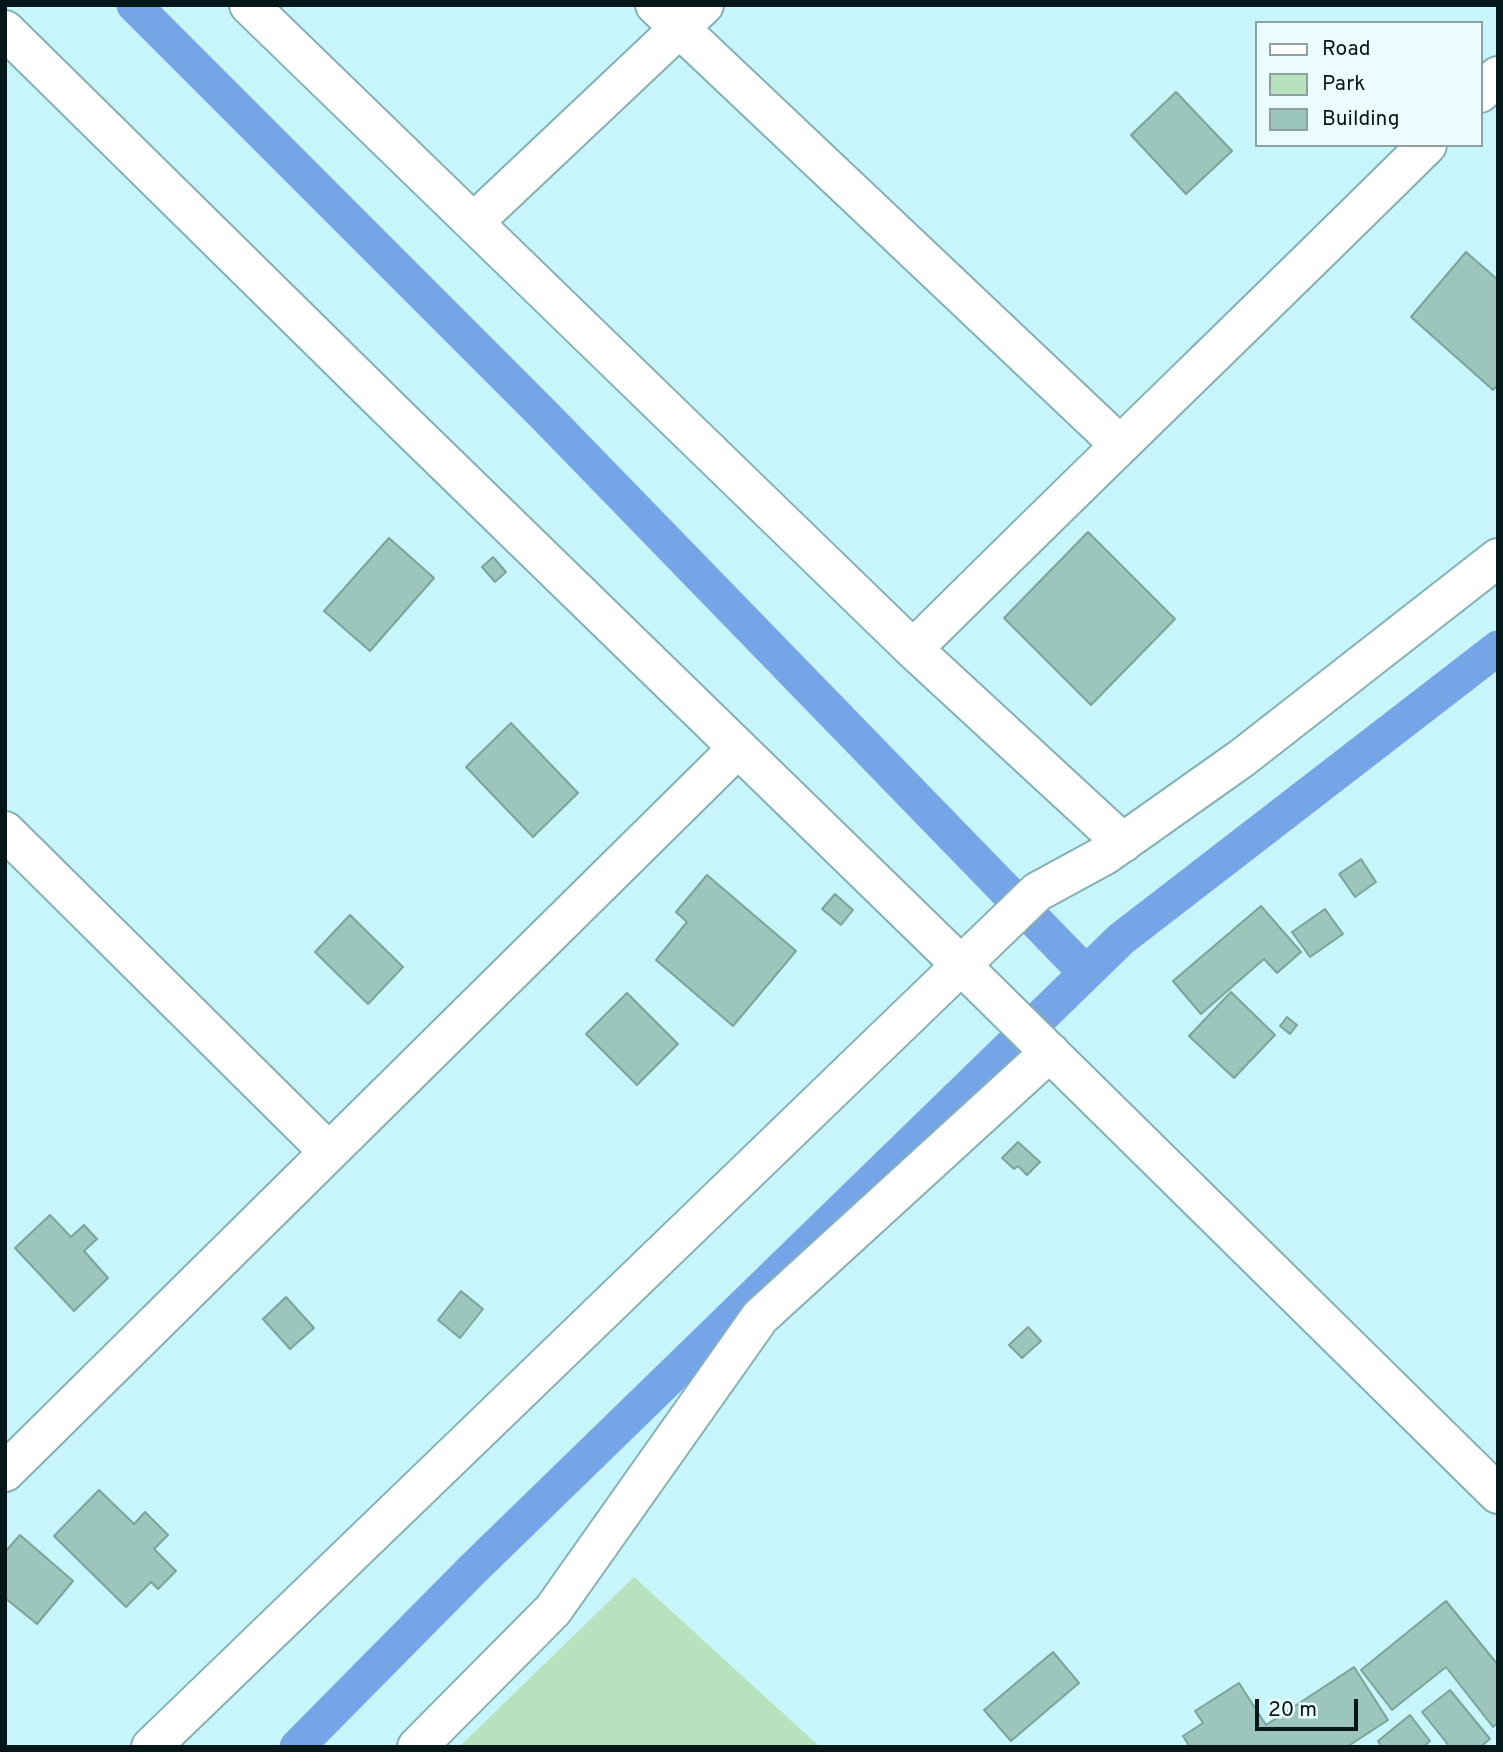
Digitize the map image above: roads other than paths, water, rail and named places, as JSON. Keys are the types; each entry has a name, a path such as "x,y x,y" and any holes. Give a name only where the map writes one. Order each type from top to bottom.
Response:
{"street":[{"path":"249,5 913,649 1123,843"},
{"path":"474,222 680,13 1119,444"},
{"path":"5,30 1498,1494"},
{"path":"1482,91 1498,76"},
{"path":"913,649 1119,444 1249,322 1425,147"},
{"path":"151,1747 1037,892 1123,843 1242,758 1498,558"},
{"path":"5,1472 738,748"},
{"path":"5,831 329,1153"},
{"path":"417,1747 553,1610 760,1317 1050,1052"}],"waterway":[{"path":"134,5 545,416 1086,973"},
{"path":"297,1747 473,1569 1121,939 1498,648"}]}
